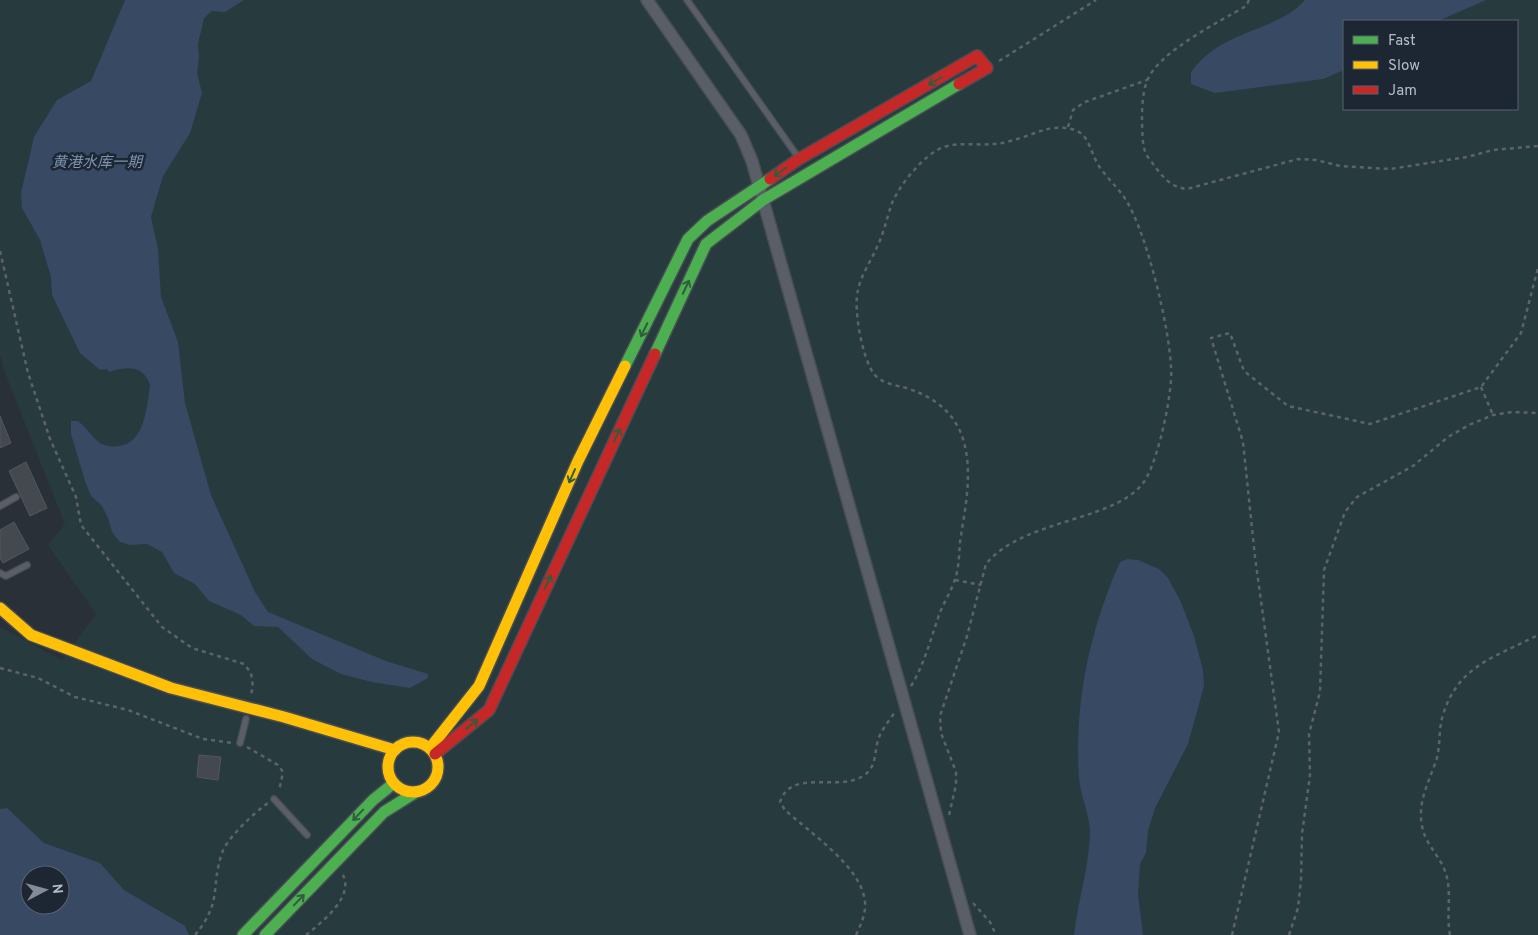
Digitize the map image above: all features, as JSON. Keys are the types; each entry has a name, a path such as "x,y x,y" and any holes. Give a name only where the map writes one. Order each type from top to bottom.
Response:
{"street":[{"path":"647,0 740,135 759,186 970,935"},
{"path":"977,56 987,68 763,200 706,244 489,710 432,751 479,686 578,461 688,240 707,220 799,159 977,56"},
{"path":"0,608 31,635 171,688 284,716 395,750"},
{"path":"408,742 423,744 432,751 438,762 436,778 424,790 408,792 394,783 390,777 389,762 395,750 408,742"},
{"path":"243,935 373,800 394,783"},
{"path":"265,935 384,812 416,792"}],"lane":[{"path":"687,0 799,159"},
{"path":"0,506 16,497"},
{"path":"0,573 6,576 26,565"},
{"path":"240,743 246,719"},
{"path":"274,798 307,835"}],"path":[{"path":"987,68 1096,0"},
{"path":"1249,0 1246,6 1187,41 1163,60 1147,80 1142,108 1143,144 1146,155 1161,174 1176,187 1187,189 1298,159 1316,160 1340,166 1390,170 1494,150 1538,146"},
{"path":"1068,127 1074,110 1085,102 1147,80"},
{"path":"856,935 864,916 865,901 861,885 842,861 785,810 780,802 783,792 792,785 850,781 863,776 872,767 876,758 879,736 919,673 939,614 955,580 968,480 967,455 961,434 942,406 929,396 887,383 874,375 867,359 858,322 858,289 878,245 893,200 907,180 934,152 945,146 995,144 1052,128 1068,127 1085,137 1100,168 1128,203 1140,232 1151,265 1167,337 1172,367 1170,391 1154,458 1146,479 1134,492 1119,504 1015,540 994,555 986,564 967,636 940,716 941,734 956,772 956,785 947,819"},
{"path":"0,250 28,373 50,439 76,497 81,525 162,627 192,648 244,664 251,673 252,694"},
{"path":"1232,935 1279,732 1254,557 1242,442 1211,338 1230,333 1244,371 1288,406 1370,424 1481,387 1520,333 1538,268"},
{"path":"1481,387 1493,415"},
{"path":"1289,935 1298,908 1301,880 1302,834 1310,775 1309,734 1320,692 1324,570 1345,512 1357,497 1412,466 1455,433 1493,415 1512,412 1538,413"},
{"path":"955,580 981,586"},
{"path":"1450,935 1446,873 1423,832 1420,814 1421,802 1438,755 1442,716 1455,685 1468,672 1482,662 1538,635"},
{"path":"0,668 38,678 75,697 128,710 202,740 240,743 278,765 283,772 281,784 274,798 263,806 222,851 215,902 210,916 195,935"},
{"path":"306,935 322,922 342,897 346,884 340,870"},
{"path":"973,903 990,922 996,935"}],"green space":[{"path":"0,0 1538,0 1538,935 0,935 0,627 62,660 96,614 48,545 65,524 5,373 0,355"}],"water":[{"name":"黄港水库一期","path":"125,0 244,0 225,12 212,11 204,18 198,44 197,73 202,93 190,133 163,176 151,217 158,249 161,297 178,342 185,403 211,495 255,592 268,612 386,661 428,674 428,678 410,688 372,682 341,674 312,659 278,627 254,626 241,615 209,601 195,584 174,573 162,552 147,544 130,545 120,542 112,532 102,506 91,496 71,434 71,421 78,421 97,441 106,446 119,446 128,443 139,431 143,422 150,385 143,373 138,370 128,368 109,372 107,369 100,370 80,353 52,295 51,277 40,240 22,208 21,193 34,137 57,100 91,81"},
{"path":"1305,0 1486,0 1440,20 1343,20 1343,70 1323,79 1215,93 1191,84 1191,72 1201,60 1214,50 1233,39 1277,20 1297,8"},
{"path":"1127,559 1138,560 1159,569 1168,578 1180,600 1194,636 1203,670 1204,686 1188,744 1155,808 1148,831 1146,853 1140,864 1138,895 1143,935 1074,935 1088,859 1090,833 1079,777 1078,749 1082,694 1086,667 1100,613 1120,562"},
{"path":"7,808 44,843 100,863 124,890 185,926 189,935 0,935 0,809"}],"building":[{"path":"0,416 11,443 0,448"},
{"path":"26,462 47,508 30,516 9,471"},
{"path":"14,522 29,549 3,563 0,558 0,530"},
{"path":"199,755 221,757 218,780 197,777"}],"traffic: fast":[{"path":"655,354 706,244 763,200 959,84"},
{"path":"625,366 688,239 707,221 770,179"},
{"path":"243,935 373,800 394,783"},
{"path":"265,935 384,812 416,792"}],"traffic: slow":[{"path":"430,748 479,686 578,461 625,366"},
{"path":"0,608 31,635 171,688 284,717 395,750"},
{"path":"413,742 423,744 431,749 436,757 438,767 436,777 431,785 423,790 413,792 403,790 395,785 390,777 388,767 390,757 395,749 403,744 413,742"}],"traffic: jam":[{"path":"770,179 799,159 977,56 987,68 959,84"},
{"path":"435,754 489,710 655,354"}]}
